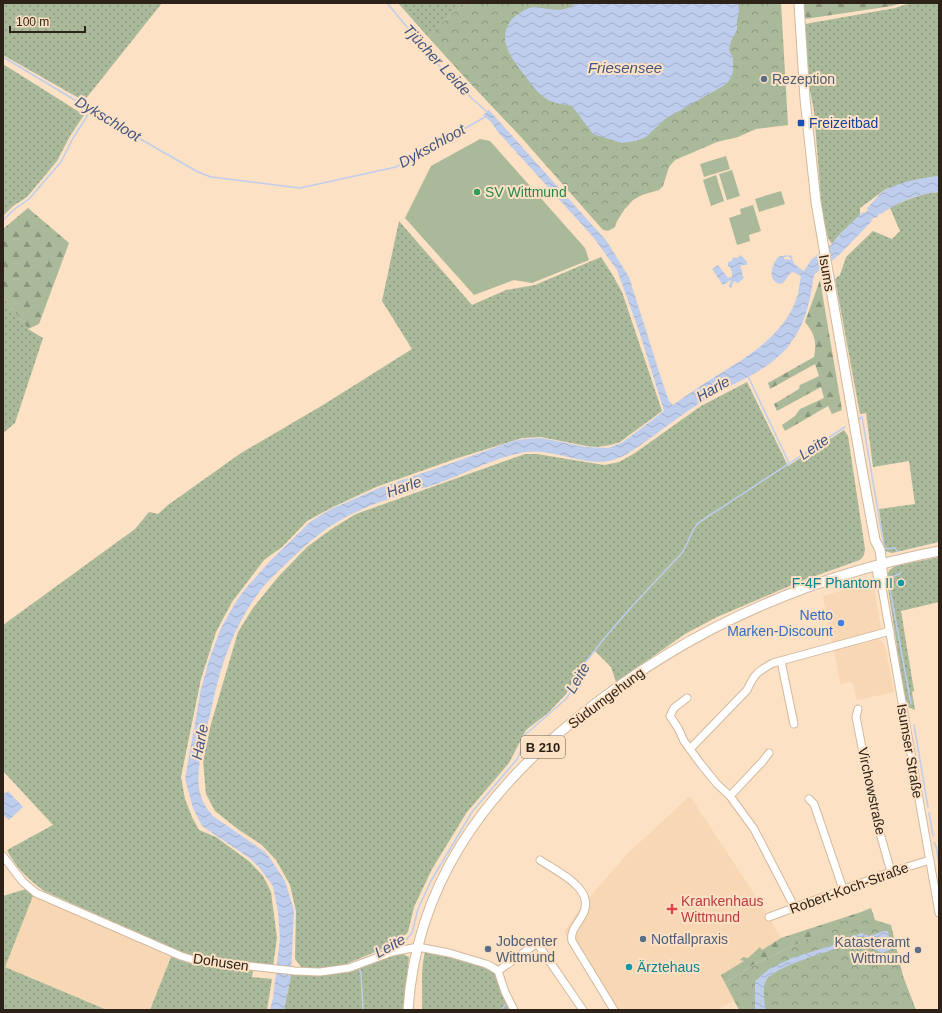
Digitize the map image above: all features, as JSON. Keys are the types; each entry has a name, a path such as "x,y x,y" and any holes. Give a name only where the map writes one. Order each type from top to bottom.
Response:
{"main road":[{"name":"Isums","path":"799,3 810,158 827,272 879,565"},
{"name":"B 210","path":"879,565 939,551"},
{"name":"Südumgehung","path":"408,1010 413,966 418,947 426,918 444,876 475,823 504,786 542,747 613,690 677,648 726,621 793,592 879,565"}],"street":[{"name":"Isumser Straße","path":"879,565 884,577 882,588 939,913"},
{"path":"690,749 747,690 753,677 759,671 773,663 890,631"},
{"path":"781,661 794,724"},
{"path":"687,698 674,708 670,716 690,749 711,777 730,796 754,829 795,908"},
{"name":"Virchowstraße","path":"858,709 856,717 876,819 891,872"},
{"path":"730,796 769,753"},
{"path":"809,798 814,804 843,889"},
{"name":"Dohusen","path":"3,856 23,882 36,892 181,956 207,962 295,971 320,972 334,971 366,963 392,952 418,947 434,949 486,964 498,971"},
{"path":"540,860 577,885 582,892 585,907 572,932 572,941 614,1010"},
{"name":"Robert-Koch-Straße","path":"769,917 891,872 930,860"},
{"path":"514,1010 507,997 498,971 537,943 583,1010"}],"shaded area":[{"path":"869,582 874,589 881,628 874,632 832,643 823,596"},
{"path":"876,639 882,641 885,646 894,692 857,700 852,682 840,684 834,650"},
{"name":"Krankenhaus Wittmund","path":"690,796 766,912 781,938 762,950 760,947 744,961 722,975 734,1001 717,1010 611,1010 564,932 581,907 628,853"},
{"path":"33,896 171,957 150,1010 107,1010 5,967"}],"green space":[{"path":"3,3 162,3 84,101 3,55"},
{"path":"398,3 477,3 458,9 439,25 429,38"},
{"path":"477,3 781,3 788,125 756,129 738,137 717,142 675,160 669,167 663,186 659,190 642,195 633,200 624,210 615,227 608,231 603,230 520,136 429,38 439,25 458,9"},
{"path":"804,3 903,3 805,19"},
{"path":"910,3 939,3 939,176 920,179 886,189 860,208 860,215 839,235 832,244 828,238 822,212 805,24 895,8"},
{"path":"3,64 84,115 70,136 57,161 27,197 13,206 3,216"},
{"name":"SV Wittmund","path":"480,139 490,141 585,248 589,260 532,283 514,280 474,295 405,218 431,166"},
{"path":"726,156 730,169 704,177 700,164"},
{"path":"732,170 740,196 727,200 719,174"},
{"path":"716,175 724,201 711,206 703,180"},
{"path":"781,191 785,204 759,212 755,199"},
{"path":"939,192 939,542 892,553 885,551 879,509 915,504 909,461 873,467 866,413 860,414 835,279 840,275 846,257 873,231 892,239 900,231 890,208 920,195"},
{"path":"753,205 761,231 749,235 750,241 737,245 729,218 741,214 740,209"},
{"path":"28,208 69,243 39,324 28,329 3,297 3,229"},
{"path":"399,221 472,305 506,290 535,285 601,257 622,292 662,411 620,442 610,445 597,447 541,437 522,438 455,459 376,487 307,521 282,547 264,560 232,602 216,632 201,679 181,777 185,799 199,830 216,837 250,862 263,876 271,892 277,938 273,966 198,958 44,891 23,873 11,857 7,850 53,825 3,771 3,625 135,529 149,512 158,514 168,505 241,453 323,405 412,349 382,301"},
{"path":"820,280 842,410 832,414 828,406 785,431 782,425 795,416 800,409 824,398 821,387 777,411 774,404 799,389 800,385 819,376 815,364 770,389 768,383 814,357 814,338 811,330 805,322"},
{"path":"3,297 28,329 43,338 15,423 3,433"},
{"path":"747,382 788,466 844,430 848,436 865,549 864,555 860,560 804,580 717,617 685,634 616,682 611,667 595,651 579,670 566,694 548,713 526,730 509,763 467,812 432,869 414,907 408,932 396,943 337,968 317,970 302,968 295,959 296,911 290,885 276,860 262,845 239,830 215,811 206,794 203,761 211,724 238,632 253,608 278,577 307,547 333,528 356,514 525,454 537,454 604,465 619,462 635,453 701,406"},
{"path":"939,557 939,602 901,611 914,691 912,692 915,710 908,707 904,692 886,575 895,566"},
{"path":"26,889 33,896 5,967 107,1010 3,1010 3,896"},
{"path":"871,908 875,920 891,925 903,976 916,1010 739,1010 725,983 753,965"},
{"path":"861,912 860,914 753,965 725,983 721,975 744,961 740,960 743,957 748,958 760,947 762,950 781,938"},
{"path":"429,951 484,965 491,970 497,977 511,1010 422,1010 423,959 425,952"},
{"path":"403,954 409,957 404,1010 284,1010 291,975 345,972"},
{"path":"171,957 188,963 253,971 252,977 272,979 267,1010 150,1010"}],"water":[{"name":"Friesensee","path":"576,3 738,3 739,11 737,30 731,41 729,50 733,58 733,72 729,81 723,86 665,119 646,137 636,141 622,143 593,134 572,106 551,101 544,98 538,92 511,56 505,42 507,27 512,19 524,10 533,7 556,10 564,9"},
{"name":"Harle","path":"489,110 606,240 629,277 662,381 669,401 673,405 764,344 784,321 792,309 798,294 801,276 793,272 789,274 785,281 781,284 777,283 772,277 772,269 778,257 787,255 784,259 790,260 791,258 788,257 788,255 792,256 794,263 804,271 812,259 832,244 839,235 863,212 864,213 868,210 867,208 881,193 887,189 913,180 939,176 939,192 908,199 881,214 880,213 876,218 875,217 871,220 872,221 839,255 814,275 804,320 790,344 781,354 761,370 713,395 681,415 627,454 613,460 592,462 548,453 526,452 515,454 493,461 439,483 397,496 347,516 320,534 296,554 263,587 243,617 224,660 202,749 199,782 202,799 213,816 265,852 285,881 294,910 291,975 284,1010 270,1010 273,998 280,938 278,912 273,886 258,866 248,857 202,826 193,808 185,779 201,689 209,660 221,628 237,600 269,562 310,522 331,509 379,488 513,441 542,438 585,447 608,448 623,442 664,411 640,334 617,270 593,237 498,132 491,122 483,115"},
{"path":"741,255 747,262 747,265 742,265 740,267 744,278 738,283 734,281 731,288 729,286 731,280 723,285 712,269 718,265 728,278 732,277 732,272 728,266 728,262 732,261 733,257 737,258"},
{"path":"8,791 23,807 9,820 3,815 3,795"},
{"path":"888,931 892,949 882,953 874,949 871,939 863,936 853,943 782,968 765,982 764,999 766,1010 755,1010 755,981 769,969 792,958 833,945 861,933 869,936"}],"waterway":[{"name":"Tjücher Leide","path":"387,3 453,81 487,112"},
{"name":"Dykschloot","path":"3,57 198,172 211,177 300,188 396,167 487,116"},
{"path":"3,220 29,199 61,162 73,138 91,110"},
{"path":"748,376 789,463"},
{"path":"857,420 862,417 884,546 886,549 895,548 897,551"},
{"name":"Leite","path":"359,961 405,941 412,933 418,909 431,881 472,812 516,760 520,753 526,734 566,699 571,692 584,664 633,605 682,553 698,523 845,427"},
{"path":"901,572 900,574 891,578 889,584 911,704"},
{"path":"914,725 928,807"},
{"path":"929,813 933,836"},
{"path":"934,842 939,864"},
{"name":"Leite","path":"359,968 361,973 363,1010"},
{"path":"501,1010 505,1005"}],"place":[{"name":"Rezeption","path":"764,79"},
{"name":"Freizeitbad","path":"801,123"},
{"name":"SV Wittmund","path":"477,192"},
{"name":"F-4F Phantom II","path":"901,583"},
{"name":"Netto Marken-Discount","path":"841,623"},
{"name":"Krankenhaus Wittmund","path":"672,909"},
{"name":"Notfallpraxis","path":"643,939"},
{"name":"Jobcenter Wittmund","path":"488,949"},
{"name":"Katasteramt Wittmund","path":"918,950"},
{"name":"Ärztehaus","path":"629,967"}]}
